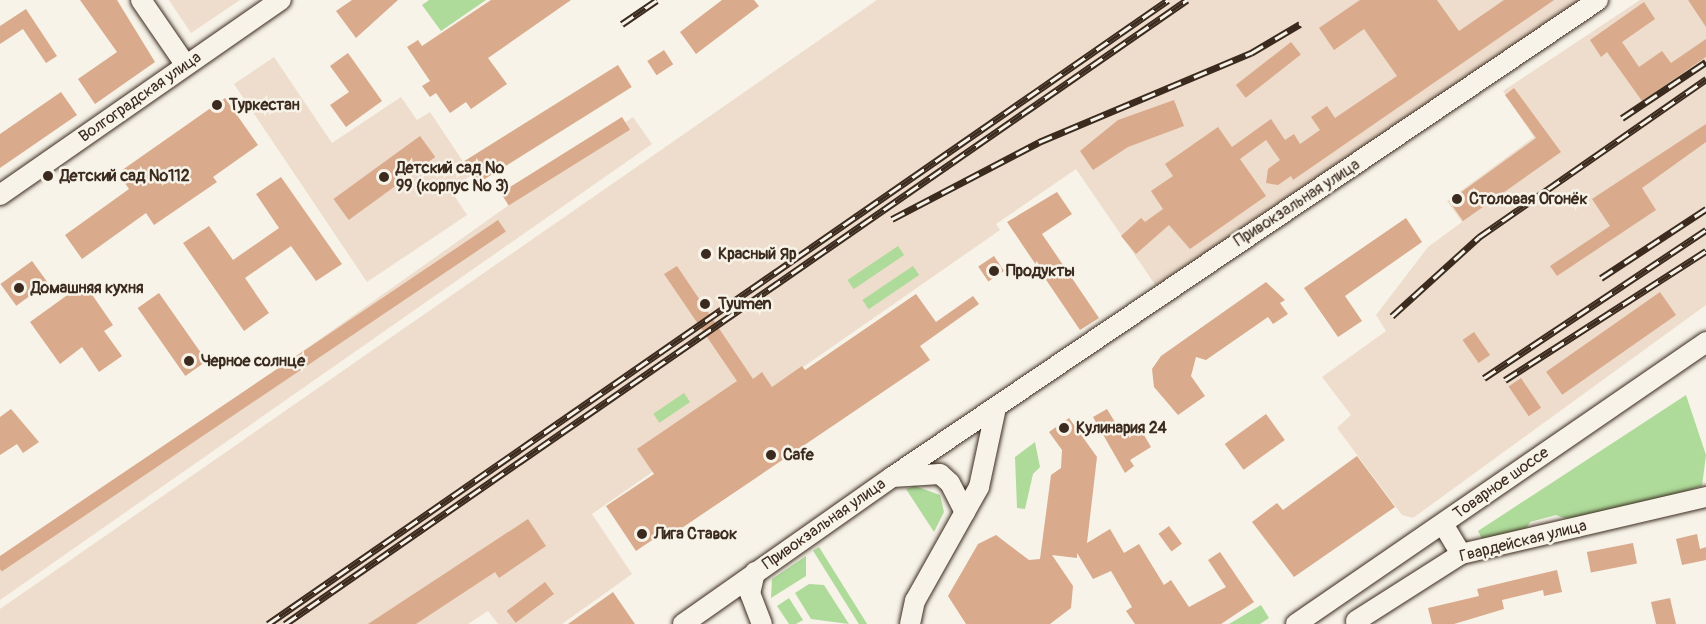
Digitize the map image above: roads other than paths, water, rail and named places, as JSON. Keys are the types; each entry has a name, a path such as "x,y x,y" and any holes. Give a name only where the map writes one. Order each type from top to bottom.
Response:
{"street":[{"path":"141,0 185,64"},
{"name":"Волгоградская улица","path":"0,195 185,64 281,0"},
{"name":"Привокзальная улица","path":"683,624 892,477 996,408 1102,331 1598,0"},
{"name":"Товарное шоссе","path":"1296,624 1706,342"},
{"path":"902,624 979,487 996,408"},
{"name":"Привокзальная улица","path":"892,477 940,474 951,483 965,513"},
{"name":"Гвардейская улица","path":"1356,623 1461,554 1706,497"},
{"path":"1443,524 1461,554"},
{"path":"755,572 750,593 762,624"},
{"path":"1339,596 1356,623"},
{"path":"910,624 915,602"}],"railway":[{"path":"622,24 657,0"},
{"path":"268,624 1168,0"},
{"path":"285,624 1187,0"},
{"path":"892,219 1039,142 1251,53 1300,24"},
{"path":"1622,118 1706,62"},
{"path":"1392,316 1479,237 1706,79"},
{"path":"1601,278 1706,209"},
{"path":"1484,378 1706,230"},
{"path":"1505,380 1706,251"}],"place":[{"name":"Туркестан","path":"217,105"},
{"name":"Детский сад №112","path":"48,176"},
{"name":"Детский сад № 99 (корпус № 3)","path":"384,177"},
{"name":"Столовая Огонёк","path":"1457,199"},
{"name":"Красный Яр","path":"706,254"},
{"name":"Продукты","path":"994,271"},
{"name":"Домашняя кухня","path":"19,288"},
{"name":"Tyumen","path":"705,304"},
{"name":"Черное солнце","path":"189,361"},
{"name":"Кулинария 24","path":"1064,428"},
{"name":"Cafe","path":"771,455"},
{"name":"Лига Ставок","path":"642,534"}]}
